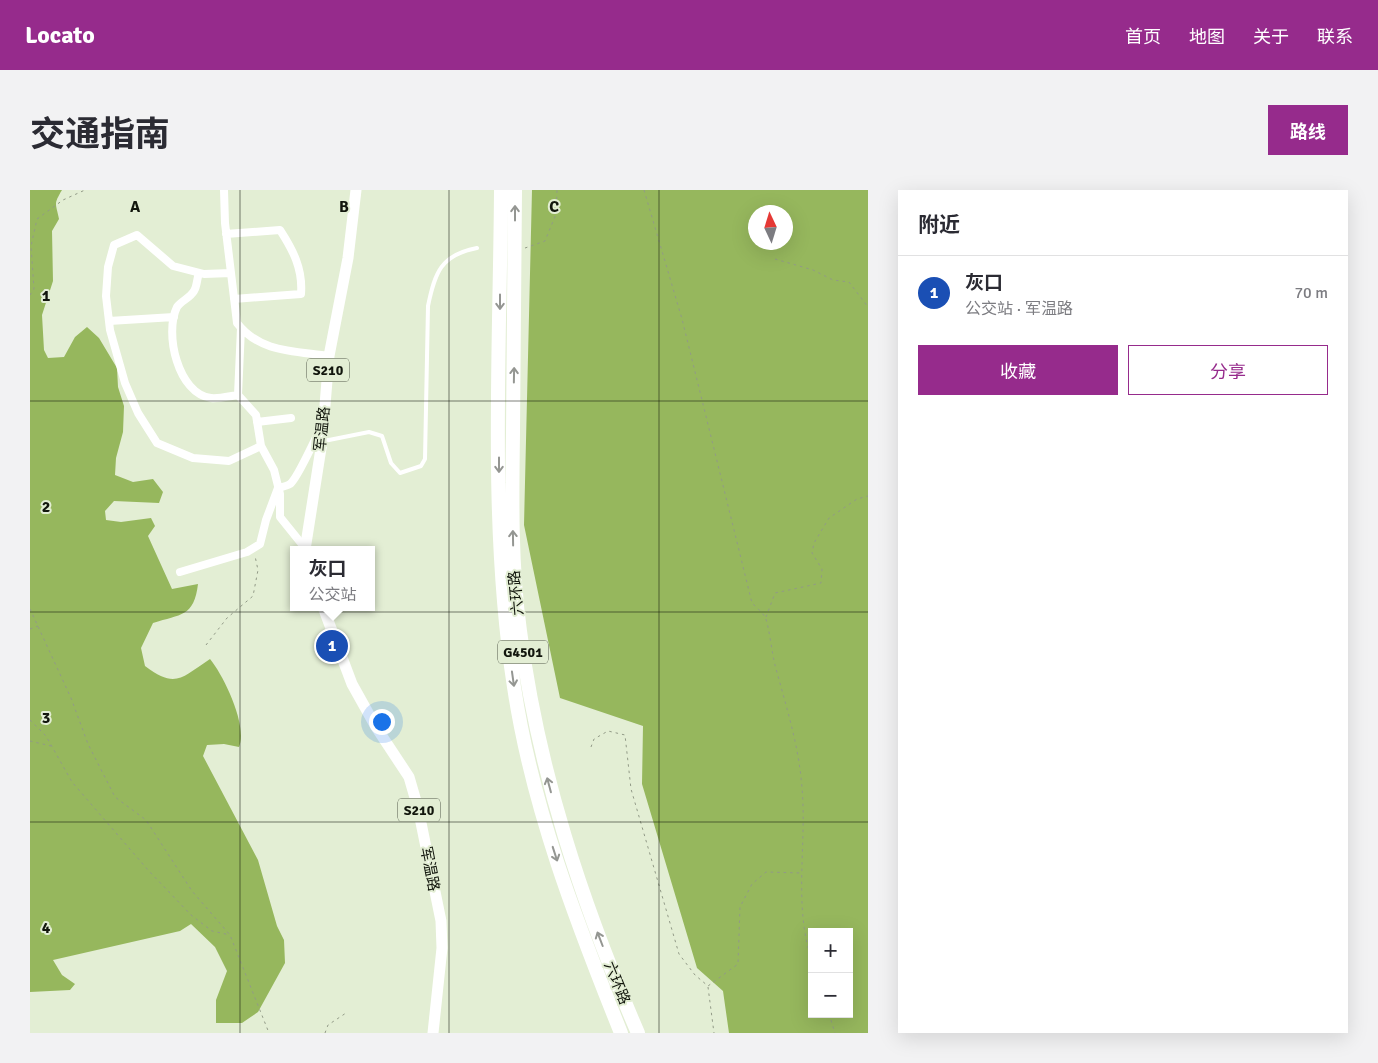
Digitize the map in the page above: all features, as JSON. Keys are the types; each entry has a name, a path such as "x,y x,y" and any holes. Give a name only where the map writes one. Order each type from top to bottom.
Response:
{"highway":[{"name":"六环路","path":"500,190 501,553 506,632 514,689 544,821 576,920 621,1033"},
{"name":"G4501","path":"515,190 515,237 520,251"},
{"name":"六环路","path":"520,251 514,562 520,630 544,764 558,820 590,915 638,1033"}],"main road":[{"name":"军温路","path":"305,546 322,442 330,356 348,258 356,190"},
{"name":"军温路","path":"325,611 352,684 376,727 409,777 418,808 441,921 442,948 433,1033"}],"street":[{"path":"224,190 226,234 237,323 247,336 271,348 330,356"},
{"path":"226,234 280,230 293,250 302,278 301,294 234,299"},
{"path":"231,273 199,273 173,266 137,235 114,245 108,266 106,296 109,321 125,382 138,414 157,443 193,458 229,461 261,446"},
{"path":"199,273 194,291 178,306 174,317 172,324 174,356 179,370 190,387 210,398 238,395"},
{"path":"109,321 174,317"},
{"path":"241,328 238,395 256,415 261,446 274,470 278,488 280,517 303,546"},
{"path":"257,422 291,418"},
{"path":"278,488 289,485 298,475 302,461 322,426"},
{"path":"180,572 254,548 260,544 266,520 278,488"}],"lane":[{"path":"322,442 369,432 382,436 391,463 400,473 421,466 425,459 428,306 432,283 445,260 461,251 477,248"}],"path":[{"path":"30,295 34,289 31,246 37,219 63,200 85,190"},
{"path":"520,251 545,241 556,214 557,190"},
{"path":"644,190 682,319 752,603 766,618"},
{"path":"775,259 813,270 834,280 849,282 868,307"},
{"path":"808,949 805,940 800,892 803,874 802,788 795,738 770,648 766,618 775,593 821,583 822,569 812,553 814,543 829,518 857,499 868,496"},
{"path":"206,645 227,618 253,596 258,570 254,548"},
{"path":"30,609 71,698 88,744 115,797 146,820 192,891 230,935 269,1033"},
{"path":"30,629 38,625"},
{"path":"30,720 46,736 72,782 191,915 212,931 230,935"},
{"path":"591,747 594,739 608,731 625,735 631,789 679,954 695,975 708,986 714,1033"},
{"path":"30,741 52,746"},
{"path":"708,986 738,964 740,907 752,884 766,872 803,874"},
{"path":"325,1033 328,1025 346,1013"},
{"path":"830,1018 835,1033"}],"green space":[{"path":"30,190 62,190 56,204 59,219 52,231 53,281 42,315 44,350 48,358 64,357 75,337 87,327 99,338 117,368 118,387 124,406 123,432 116,458 115,475 133,482 153,479 163,492 159,503 114,501 105,511 106,520 121,522 151,518 155,526 148,536 172,589 198,584 193,603 184,613 153,623 141,648 145,666 164,677 172,679 185,676 210,659 228,689 237,714 241,738 239,747 224,744 207,745 203,756 258,860 277,926 284,940 285,963 258,1012 242,1023 216,1023 216,1000 227,971 215,947 191,924 180,931 53,960 62,975 75,984 70,990 30,992"},
{"path":"532,190 868,190 868,1033 729,1033 723,991 697,968 642,784 643,726 560,698 524,525"}],"place":[{"name":"灰口","path":"332,646"}]}
